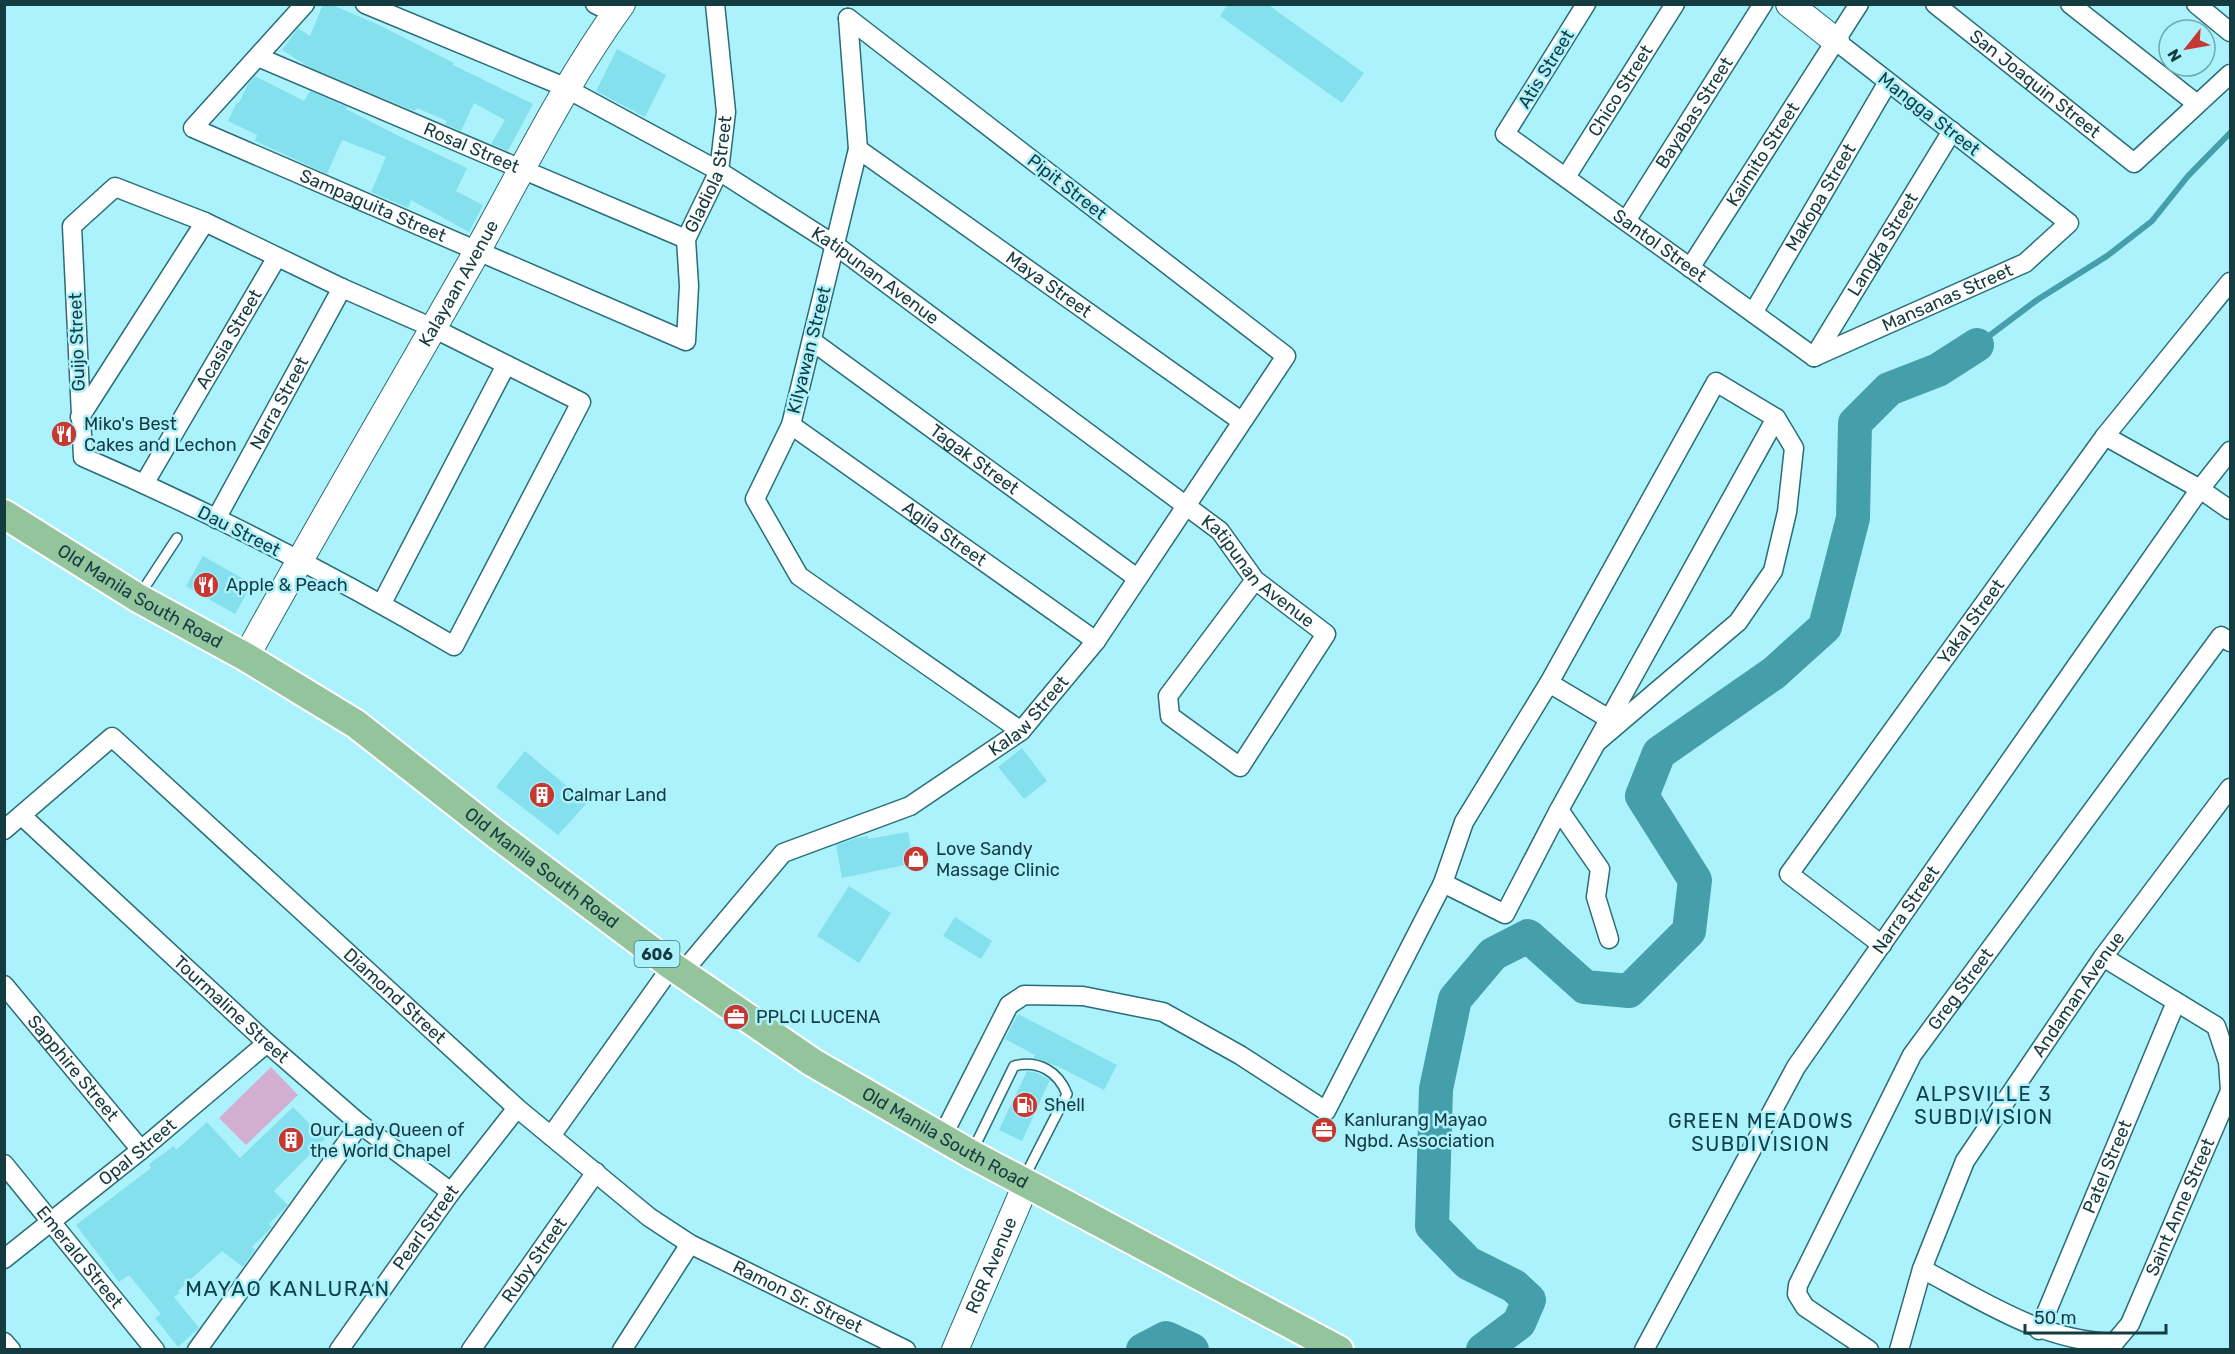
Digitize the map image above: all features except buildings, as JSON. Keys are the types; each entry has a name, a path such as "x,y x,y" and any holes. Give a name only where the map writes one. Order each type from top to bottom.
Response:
{"main road":[{"name":"Old Manila South Road","path":"4,514 138,598 246,657 356,723 496,834 677,969 812,1062 971,1154 1339,1350"}],"street":[{"path":"258,57 305,4"},
{"name":"Katipunan Avenue","path":"365,4 568,90 719,171 835,245 1221,531 1255,580 1326,634 1240,767 1170,716 1167,696 1255,580"},
{"name":"Gladiola Street","path":"686,341 689,286 686,239 719,171 726,112 715,4"},
{"name":"Atis Street","path":"1505,134 1586,4"},
{"name":"Chico Street","path":"1566,177 1675,4"},
{"name":"Bayabas Street","path":"1626,221 1763,4"},
{"name":"Mangga Street","path":"1789,4 2069,223"},
{"name":"Kaimito Street","path":"1690,267 1859,4"},
{"name":"San Joaquin Street","path":"1935,4 2134,163 2197,104"},
{"path":"2070,4 2197,104 2230,74"},
{"path":"2196,4 2230,32"},
{"name":"Kalayaan Avenue","path":"246,657 297,561 433,328 521,168 568,90 611,8"},
{"name":"Kilyawan Street","path":"848,18 858,149 791,425 755,499 799,576 1021,731"},
{"name":"Pipit Street","path":"848,18 1286,356"},
{"name":"Sampaguita Street","path":"258,57 194,128 686,341"},
{"name":"Rosal Street","path":"258,57 686,239"},
{"name":"Makopa Street","path":"1753,314 1888,82"},
{"name":"Langka Street","path":"1814,357 1952,132"},
{"name":"Santol Street","path":"1505,134 1814,357"},
{"name":"Maya Street","path":"858,149 1241,420"},
{"name":"Guijo Street","path":"83,458 72,226 115,187 205,222"},
{"path":"80,417 205,222 506,364 382,603"},
{"name":"Mansanas Street","path":"1814,357 2025,262 2069,223"},
{"name":"Acasia Street","path":"144,484 276,257"},
{"name":"Yakal Street","path":"1882,945 1789,874 2105,436 2230,282"},
{"name":"Narra Street","path":"216,519 342,288"},
{"name":"Tagak Street","path":"812,341 1137,578"},
{"name":"Kalaw Street","path":"550,1136 677,969 783,853 910,806 1021,731 1096,641 1188,506 1241,420 1286,356"},
{"name":"Dau Street","path":"83,458 144,484 382,603 454,646 581,402 506,364"},
{"path":"942,1137 1009,1005 1024,995 1083,996 1164,1012 1240,1055 1326,1111 1443,883 1464,822 1549,682 1716,382 1776,418 1794,448 1787,512 1773,571 1738,622 1597,742"},
{"path":"1443,883 1505,914 1559,810 1611,720 1776,418"},
{"name":"Agila Street","path":"791,425 1096,641"},
{"path":"2105,436 2200,489 2230,510"},
{"name":"Narra Street","path":"1644,1350 1796,1067 2200,489 2230,451"},
{"name":"Greg Street","path":"1869,1350 1800,1302 1797,1294 1803,1275 1912,1055 2226,639"},
{"path":"1549,682 1611,720"},
{"name":"Diamond Street","path":"22,816 112,737 517,1108 649,1217 690,1244"},
{"name":"Andaman Avenue","path":"1899,1350 1922,1269 1965,1161 2103,957 2229,793"},
{"path":"1559,810 1600,869 1596,897 1609,939"},
{"path":"4,830 22,816"},
{"name":"Tourmaline Street","path":"22,816 267,1043 360,1124 451,1192"},
{"name":"Saint Anne Street","path":"1922,1269 2039,1330 2075,1341 2114,1343 2130,1324 2230,1090 2228,1062 2216,1026 2103,957"},
{"name":"Sapphire Street","path":"4,986 141,1150"},
{"name":"Patel Street","path":"2039,1330 2176,1002"},
{"name":"Opal Street","path":"4,1259 141,1150 267,1043"},
{"name":"Pearl Street","path":"339,1350 451,1192 517,1108"},
{"path":"197,1350 360,1124"},
{"name":"Emerald Street","path":"4,1164 155,1350"},
{"name":"Ruby Street","path":"471,1350 597,1172"},
{"name":"RGR Avenue","path":"955,1350 1025,1181"},
{"path":"622,1350 690,1244"},
{"name":"Ramon Sr. Street","path":"690,1244 906,1350"},
{"path":"4,1342 10,1350"}],"lane":[{"path":"138,598 177,538"},
{"path":"971,1154 1014,1066 1030,1063 1045,1067 1059,1078 1066,1094 1025,1181"}],"shaded area":[{"path":"271,1067 298,1095 246,1145 219,1118"}],"waterway":[{"path":"1977,345 2037,300 2107,256 2152,221 2188,176 2230,133"},
{"path":"1483,1350 1519,1323 1529,1300 1514,1286 1468,1263 1432,1226 1436,1089 1455,999 1493,954 1528,936 1585,987 1629,991 1689,931 1695,880 1642,796 1659,753 1774,673 1825,627 1853,518 1855,423 1889,389 1938,370 1977,345"},
{"path":"1143,1350 1166,1338 1192,1350"}],"place":[{"name":"Miko's Best Cakes and Lechon","path":"64,434"},
{"name":"Apple & Peach","path":"206,585"},
{"name":"Calmar Land","path":"542,795"},
{"name":"Love Sandy Massage Clinic","path":"916,859"},
{"name":"PPLCI LUCENA","path":"736,1017"},
{"name":"Shell","path":"1025,1105"},
{"name":"Kanlurang Mayao Ngbd. Association","path":"1324,1130"},
{"name":"Our Lady Queen of the World Chapel","path":"291,1140"}],"district":[{"name":"ALPSVILLE 3 SUBDIVISION","path":"1984,1106"},
{"name":"GREEN MEADOWS SUBDIVISION","path":"1761,1132"},
{"name":"MAYAO KANLURAN","path":"288,1289"}]}
